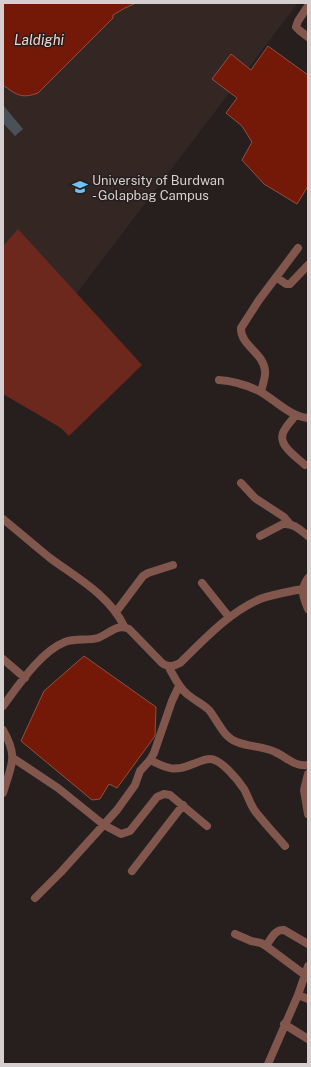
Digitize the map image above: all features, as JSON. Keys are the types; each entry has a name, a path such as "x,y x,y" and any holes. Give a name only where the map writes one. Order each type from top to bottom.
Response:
{"street":[{"path":"308,6 298,21 296,27 308,37"},
{"path":"261,392 265,370 264,365 243,338 241,328 298,248"},
{"path":"276,277 286,284 290,284 308,265"},
{"path":"219,380 234,381 261,392 296,415 308,418"},
{"path":"296,415 283,433 282,440 284,445 305,465"},
{"path":"242,483 256,498 308,536"},
{"path":"3,519 39,549 98,593 116,612 124,626 129,629 162,663 168,666 174,666 180,663 229,617 259,600 302,589"},
{"path":"260,536 283,524 290,524"},
{"path":"116,612 143,576 173,565"},
{"path":"308,578 302,589 303,598 308,609"},
{"path":"202,583 229,617"},
{"path":"3,706 37,664 63,642 96,638 124,626"},
{"path":"3,659 25,678"},
{"path":"168,666 179,686 207,708 223,731 231,739 237,742 266,748 296,764 308,765"},
{"path":"35,898 104,825 135,785 140,771 154,754 172,701 179,686"},
{"path":"3,730 11,747 13,758 12,768 3,793"},
{"path":"13,758 58,788 104,825 121,834 130,831 157,797 164,794 170,795 207,826"},
{"path":"150,760 168,769 176,770 205,759 212,759 221,763 244,789 250,805 255,812 285,846"},
{"path":"308,774 304,790 308,814"},
{"path":"132,871 183,805"},
{"path":"266,946 280,929 308,944"},
{"path":"235,934 251,941 261,943 305,975"},
{"path":"268,1064 284,1024 298,995 308,966"},
{"path":"298,995 308,999"},
{"path":"284,1024 308,1039"}],"shaded area":[{"name":"University of Burdwan - Golapbag Campus","path":"3,3 298,3 3,390"},
{"path":"18,229 142,365 69,436 61,428 3,394 3,246"}],"water":[{"name":"Laldighi","path":"3,3 136,3 113,15 113,18 38,93 23,96 16,94 3,85"},
{"path":"268,46 308,75 308,186 297,204 264,184 242,160 252,142 242,126 226,113 237,98 212,79 231,54 251,70"},
{"path":"84,656 156,707 155,736 117,788 109,784 100,799 92,800 21,741 44,691"}],"building":[{"path":"3,105 23,129 15,136 3,123"}],"place":[{"name":"University of Burdwan - Golapbag Campus","path":"80,187"}]}
